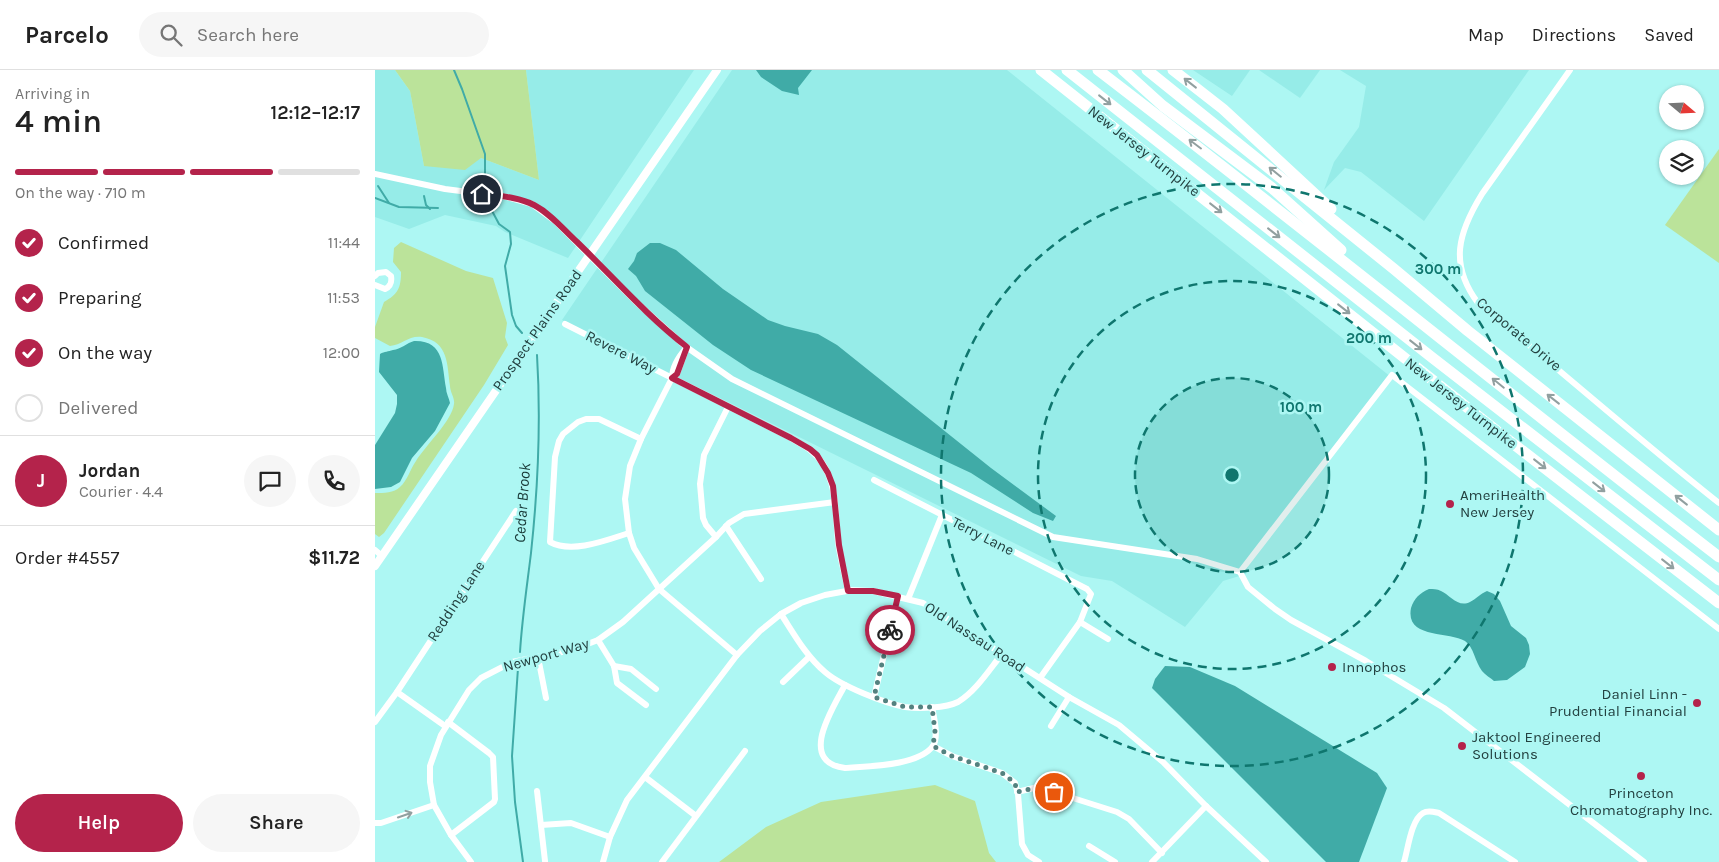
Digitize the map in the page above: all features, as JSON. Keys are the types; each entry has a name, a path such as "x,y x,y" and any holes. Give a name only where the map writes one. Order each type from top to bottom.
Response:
{"highway":[{"name":"New Jersey Turnpike","path":"1041,70 1502,436 1719,603"},
{"name":"New Jersey Turnpike","path":"1067,70 1719,580"},
{"path":"1098,70 1216,160 1563,436 1719,557"},
{"path":"1123,70 1163,106 1272,188 1348,256 1442,332 1467,358"},
{"path":"1147,70 1468,331 1719,530"},
{"path":"1173,70 1223,110 1394,269"}],"street":[{"name":"Prospect Plains Road","path":"375,566 717,70"},
{"name":"Corporate Drive","path":"1570,70 1471,212 1459,246 1463,277 1469,291 1479,303 1567,375 1660,456 1719,503"},
{"path":"375,174 445,189 497,196 532,204 542,210 590,254 636,302 687,347 732,380 1053,536 1197,558 1240,572 1247,587 1263,600 1291,620 1366,661 1444,708 1644,862"},
{"path":"375,276 378,273 386,272 391,276 392,280 391,284 385,289 375,285"},
{"name":"Revere Way","path":"565,324 791,438 817,455 831,480 839,545 848,591"},
{"path":"687,347 677,374 672,378 641,438 630,466 625,499 629,533 634,548 659,589 737,656"},
{"path":"1240,572 1392,375 1719,629"},
{"path":"716,537 703,518 699,488 704,455 727,407"},
{"path":"629,533 585,546 561,546 550,542 555,457 563,434 577,422 586,419 599,419 641,438"},
{"name":"Terry Lane","path":"874,480 1087,588 1091,594 1080,622"},
{"name":"Newport Way","path":"471,862 451,836 434,805 431,789 431,766 434,753 447,724 469,690 481,678 512,662 572,650 598,640 619,625 726,526 744,514 835,502"},
{"name":"Redding Lane","path":"375,722 397,692 516,511"},
{"path":"908,599 942,515"},
{"path":"726,526 761,579"},
{"path":"375,550 382,556"},
{"name":"Old Nassau Road","path":"603,862 610,837 627,800 737,656 760,630 781,614 825,594 848,591 873,591 923,603 1069,697 1119,725 1163,762 1206,806 1266,862"},
{"path":"874,697 898,596"},
{"path":"781,614 809,656 826,673 845,685 905,707 932,707 957,703 969,694 1002,654"},
{"path":"1040,678 1080,622 1108,640"},
{"path":"598,640 614,666 617,683 646,705"},
{"path":"783,682 809,656"},
{"path":"538,657 546,698"},
{"path":"614,666 631,669 656,689"},
{"path":"845,685 823,728 821,743 823,754 828,763 836,767 845,768 908,762 933,746 935,731 932,707"},
{"path":"397,692 447,724 493,757 495,799 488,807 451,836"},
{"path":"1051,726 1069,697"},
{"path":"933,746 952,756 1002,773 1015,783 1022,844 1028,855 1039,862"},
{"path":"662,862 745,751"},
{"path":"645,777 696,816"},
{"path":"1017,792 1038,787 1117,812 1129,819 1162,853"},
{"path":"537,791 545,861"},
{"path":"375,823 381,823 434,805"},
{"path":"1152,862 1206,806"},
{"path":"1404,862 1418,818 1423,813 1430,811 1439,813 1515,862"},
{"path":"541,825 571,823 610,837"},
{"path":"1089,846 1115,862"}],"shaded area":[{"path":"375,70 395,70 410,91 424,166 481,158 539,180 526,70 694,70 568,258 505,232 496,226 445,215 409,229 375,217"},
{"path":"732,70 1007,70 1391,377 1250,558 1246,574 1223,581 1185,627 1112,581 1081,576 562,320"},
{"path":"756,70 812,70 798,88 799,95 782,91 761,77"},
{"path":"1193,70 1250,70 1232,96"},
{"path":"1259,70 1320,70 1300,98"},
{"path":"1340,70 1529,70 1424,221 1361,172 1345,168 1324,190 1334,162 1359,127 1366,86"},
{"path":"650,243 660,243 676,250 723,289 768,320 818,334 837,345 991,468 1056,516 1053,521 1033,513 971,473 751,370 713,345 645,291 636,276 628,269 637,253"},
{"path":"414,341 432,345 437,350 442,364 446,392 450,403 435,431 412,458 400,482 391,487 375,489 375,445 395,413 397,404 397,395 379,372 380,354"},
{"path":"1429,589 1439,590 1462,603 1470,602 1487,591 1494,594 1500,601 1511,626 1526,638 1529,645 1530,654 1525,667 1507,680 1494,681 1482,671 1465,641 1430,632 1415,625 1411,618 1412,604 1418,596"},
{"path":"1165,666 1190,667 1235,686 1377,773 1387,788 1359,862 1326,862 1152,688 1155,679"}],"green space":[{"path":"395,70 526,70 539,180 481,158 465,170 424,166 410,91"},
{"path":"1719,149 1719,263 1665,225 1693,185 1704,185 1704,170"},
{"path":"401,242 466,271 493,278 507,323 505,337 508,345 484,385 384,533 379,537 375,534 375,493 392,492 403,484 420,455 448,418 454,404 447,363 442,349 437,344 431,340 417,337 390,346 375,338 375,327 384,302 398,290 401,272 393,262 394,248"},
{"path":"935,785 975,801 989,853 996,862 719,862 766,827 821,802"}],"waterway":[{"name":"Cedar Brook","path":"454,70 485,154 485,178 490,207 499,224 510,232 511,244 505,266 512,315 516,326 522,333"},
{"path":"378,186 389,203"},
{"path":"424,196 426,205 430,209"},
{"path":"375,198 399,207 438,208"},
{"name":"Cedar Brook","path":"520,652 537,479 539,429 537,355"},
{"name":"Cedar Brook","path":"518,668 512,756 515,802 523,862"}],"way so far":[{"path":"890,630 874,697 905,707 932,707 935,731 933,746 952,756 1002,773 1015,783 1017,792 1038,787 1054,792"}],"place":[{"name":"AmeriHealth New Jersey","path":"1450,504"},
{"name":"Innophos","path":"1332,667"},
{"name":"Daniel Linn - Prudential Financial","path":"1697,703"},
{"name":"Jaktool Engineered Solutions","path":"1462,746"},
{"name":"Princeton Chromatography Inc.","path":"1641,776"}],"route":[{"path":"482,194 507,197 532,204 542,210 590,254 636,302 687,347 686,355 677,374 672,378 791,438 817,455 828,473 833,486 839,545 848,591 873,591 898,596 890,630"}]}
